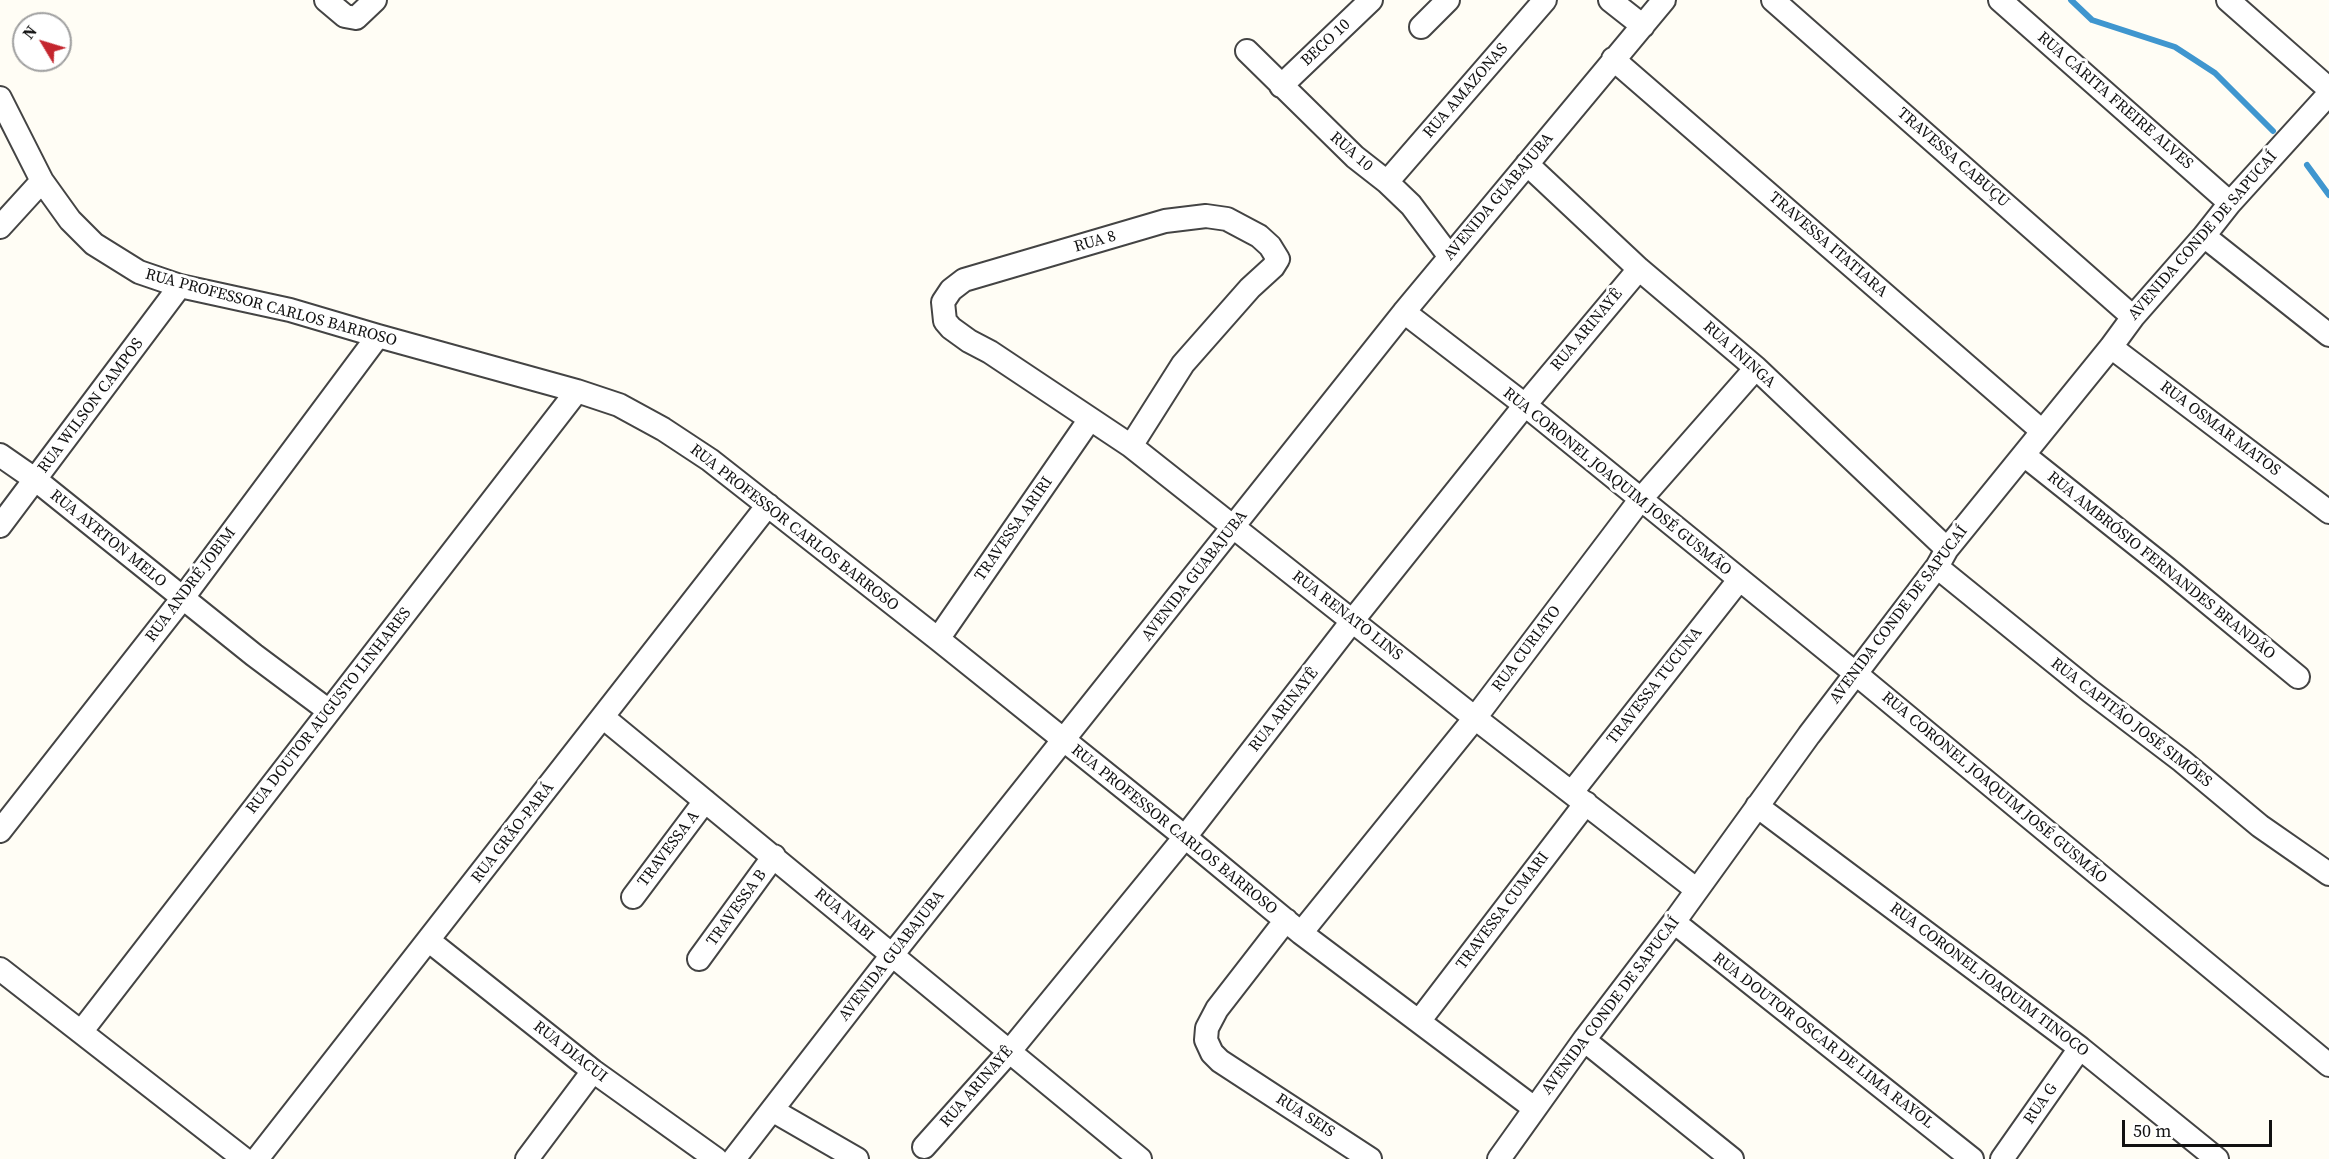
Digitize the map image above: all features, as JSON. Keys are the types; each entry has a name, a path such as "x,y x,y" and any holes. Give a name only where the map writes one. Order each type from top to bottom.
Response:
{"street":[{"path":"326,0 345,16 356,18 375,0"},
{"name":"BECO 10","path":"1281,86 1371,0"},
{"path":"1421,27 1448,0"},
{"name":"RUA AMAZONAS","path":"1388,182 1545,0"},
{"path":"1610,0 1643,26"},
{"name":"AVENIDA GUABAJUBA","path":"734,1159 892,955 1404,312 1664,0"},
{"name":"TRAVESSA CABUÇU","path":"1773,0 2133,317"},
{"name":"RUA CÁRITA FREIRE ALVES","path":"2000,0 2230,202"},
{"path":"2228,0 2329,89"},
{"name":"RUA 10","path":"1247,51 1355,157 1388,182 1423,218 1450,257"},
{"name":"TRAVESSA ITATIARA","path":"1613,59 2042,431"},
{"name":"AVENIDA CONDE DE SAPUCAÍ","path":"1498,1159 1942,558 2133,317 2204,236 2230,202 2329,94"},
{"name":"RUA PROFESSOR CARLOS BARROSO","path":"0,99 42,181 70,220 94,244 139,272 180,286 290,309 577,391 619,405 663,429 710,460 938,639 1185,837 1293,927 1420,1020 1534,1108"},
{"name":"RUA ININGA","path":"1527,164 1639,269 1756,368 1942,558"},
{"path":"0,227 42,181"},
{"name":"RUA 8","path":"990,352 969,341 945,321 943,302 951,290 964,280 1164,221 1206,216 1227,219 1259,237 1270,246 1278,259 1183,364 1131,446"},
{"path":"2204,236 2329,334"},
{"name":"RUA ARINAYÊ","path":"924,1147 1009,1052 1185,837 1353,620 1525,405 1639,269"},
{"name":"RUA WILSON CAMPOS","path":"0,526 180,286"},
{"name":"RUA CORONEL JOAQUIM JOSÉ GUSMÃO","path":"1404,312 1525,405 1855,673 2329,1065"},
{"name":"RUA ANDRÉ JOBIM","path":"0,831 182,599 378,336"},
{"name":"RUA OSMAR MATOS","path":"2111,347 2329,512"},
{"name":"RUA RENATO LINS","path":"990,352 1131,446 1697,890"},
{"name":"RUA CURIATO","path":"1239,1074 1212,1053 1206,1040 1207,1028 1217,1009 1293,927 1475,718 1640,500 1756,368"},
{"name":"RUA DOUTOR AUGUSTO LINHARES","path":"81,1032 577,391"},
{"name":"TRAVESSA ARIRI","path":"938,639 1090,419"},
{"name":"RUA AYRTON MELO","path":"0,455 36,480 182,599 329,711"},
{"name":"RUA AMBRÓSIO FERNANDES BRANDÃO","path":"2024,455 2298,677"},
{"name":"RUA GRÃO-PARÁ","path":"257,1159 604,718 768,505"},
{"name":"RUA CAPITÃO JOSÉ SIMÕES","path":"1942,558 2090,691 2260,826 2329,874"},
{"name":"TRAVESSA TUCUNA","path":"1579,797 1739,580"},
{"name":"RUA NABI","path":"604,718 1140,1159"},
{"name":"TRAVESSA CUMARI","path":"1420,1020 1579,797"},
{"name":"TRAVESSA A","path":"633,897 705,801"},
{"name":"RUA CORONEL JOAQUIM TINOCO","path":"1757,806 2080,1048 2217,1159"},
{"name":"TRAVESSA B","path":"699,959 774,856"},
{"name":"RUA DOUTOR OSCAR DE LIMA RAYOL","path":"1674,922 1972,1159"},
{"name":"RUA DIACUI","path":"428,940 593,1071 716,1159"},
{"path":"0,969 244,1159"},
{"path":"1584,1041 1732,1159"},
{"name":"RUA G","path":"2002,1159 2080,1048"},
{"path":"526,1159 593,1071"},
{"name":"RUA SEIS","path":"1239,1074 1370,1159"},
{"path":"772,1110 857,1159"}],"waterway":[{"path":"2071,0 2092,20 2175,47 2215,73 2273,131"},
{"path":"2307,165 2329,195"}]}
